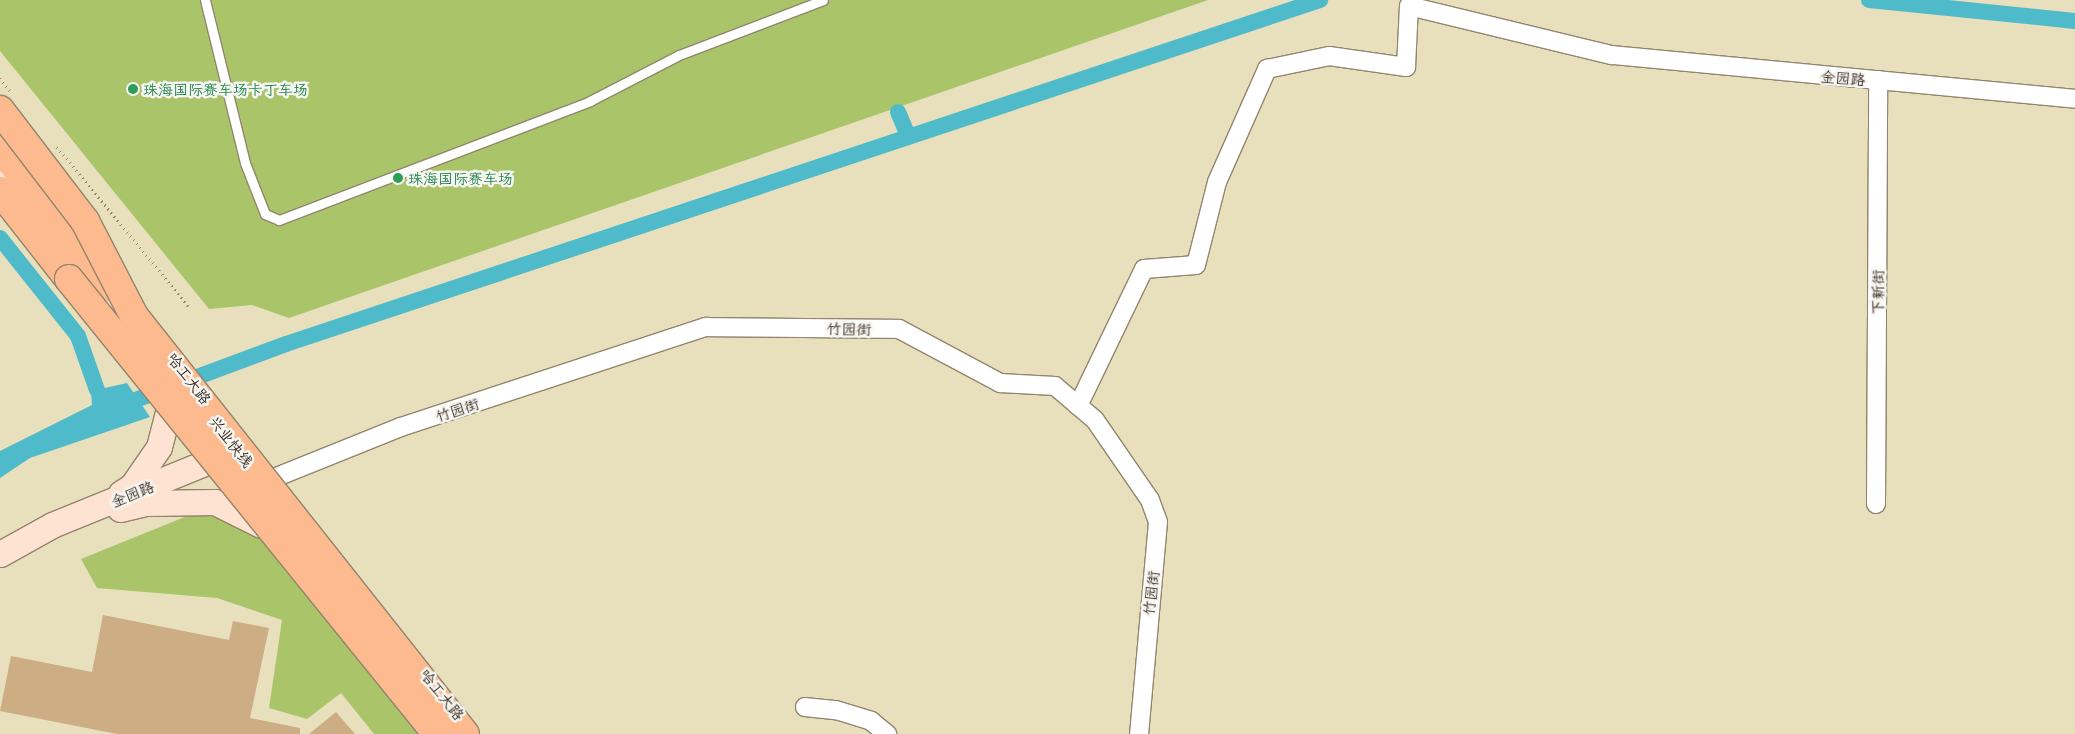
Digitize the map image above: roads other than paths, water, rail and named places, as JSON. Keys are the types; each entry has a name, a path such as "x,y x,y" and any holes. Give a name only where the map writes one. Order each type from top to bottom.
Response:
{"main road":[{"path":"6,102 80,213 134,316"},
{"name":"兴业快线","path":"0,148 465,734"},
{"name":"兴业快线","path":"0,191 437,734"}],"street":[{"name":"金园路","path":"1078,406 1144,269 1196,265 1217,182 1267,69 1329,56 1406,67 1409,6 1612,55 2075,99"},
{"name":"下新街","path":"1876,504 1878,80"},
{"name":"哈工大路","path":"0,136 158,353 169,408 427,734"},
{"name":"哈工大路","path":"0,170 158,353 203,395 269,480 476,734"},
{"name":"竹园街","path":"269,480 401,427 706,327 899,329 1000,383 1055,386 1095,420 1150,500 1158,522 1139,734"},
{"path":"97,507 132,486 159,447 169,408"},
{"name":"金园路","path":"0,554 52,525 210,461"},
{"path":"210,461 269,480"},
{"path":"52,525 145,503 215,502 261,526"},
{"path":"805,707 862,718 887,734"}],"lane":[{"path":"205,0 246,163 265,214 279,220 590,101 679,55 823,0"}],"water":[{"path":"127,383 150,417 30,458 0,478 0,451 92,405 91,391"}],"waterway":[{"path":"138,399 286,344 1320,0"},
{"path":"1869,0 2075,21"},
{"path":"898,112 908,136"},
{"path":"0,238 78,336 97,390"}],"place":[{"name":"珠海国际赛车场卡丁车场","path":"133,89"},
{"name":"珠海国际赛车场","path":"398,178"}]}
